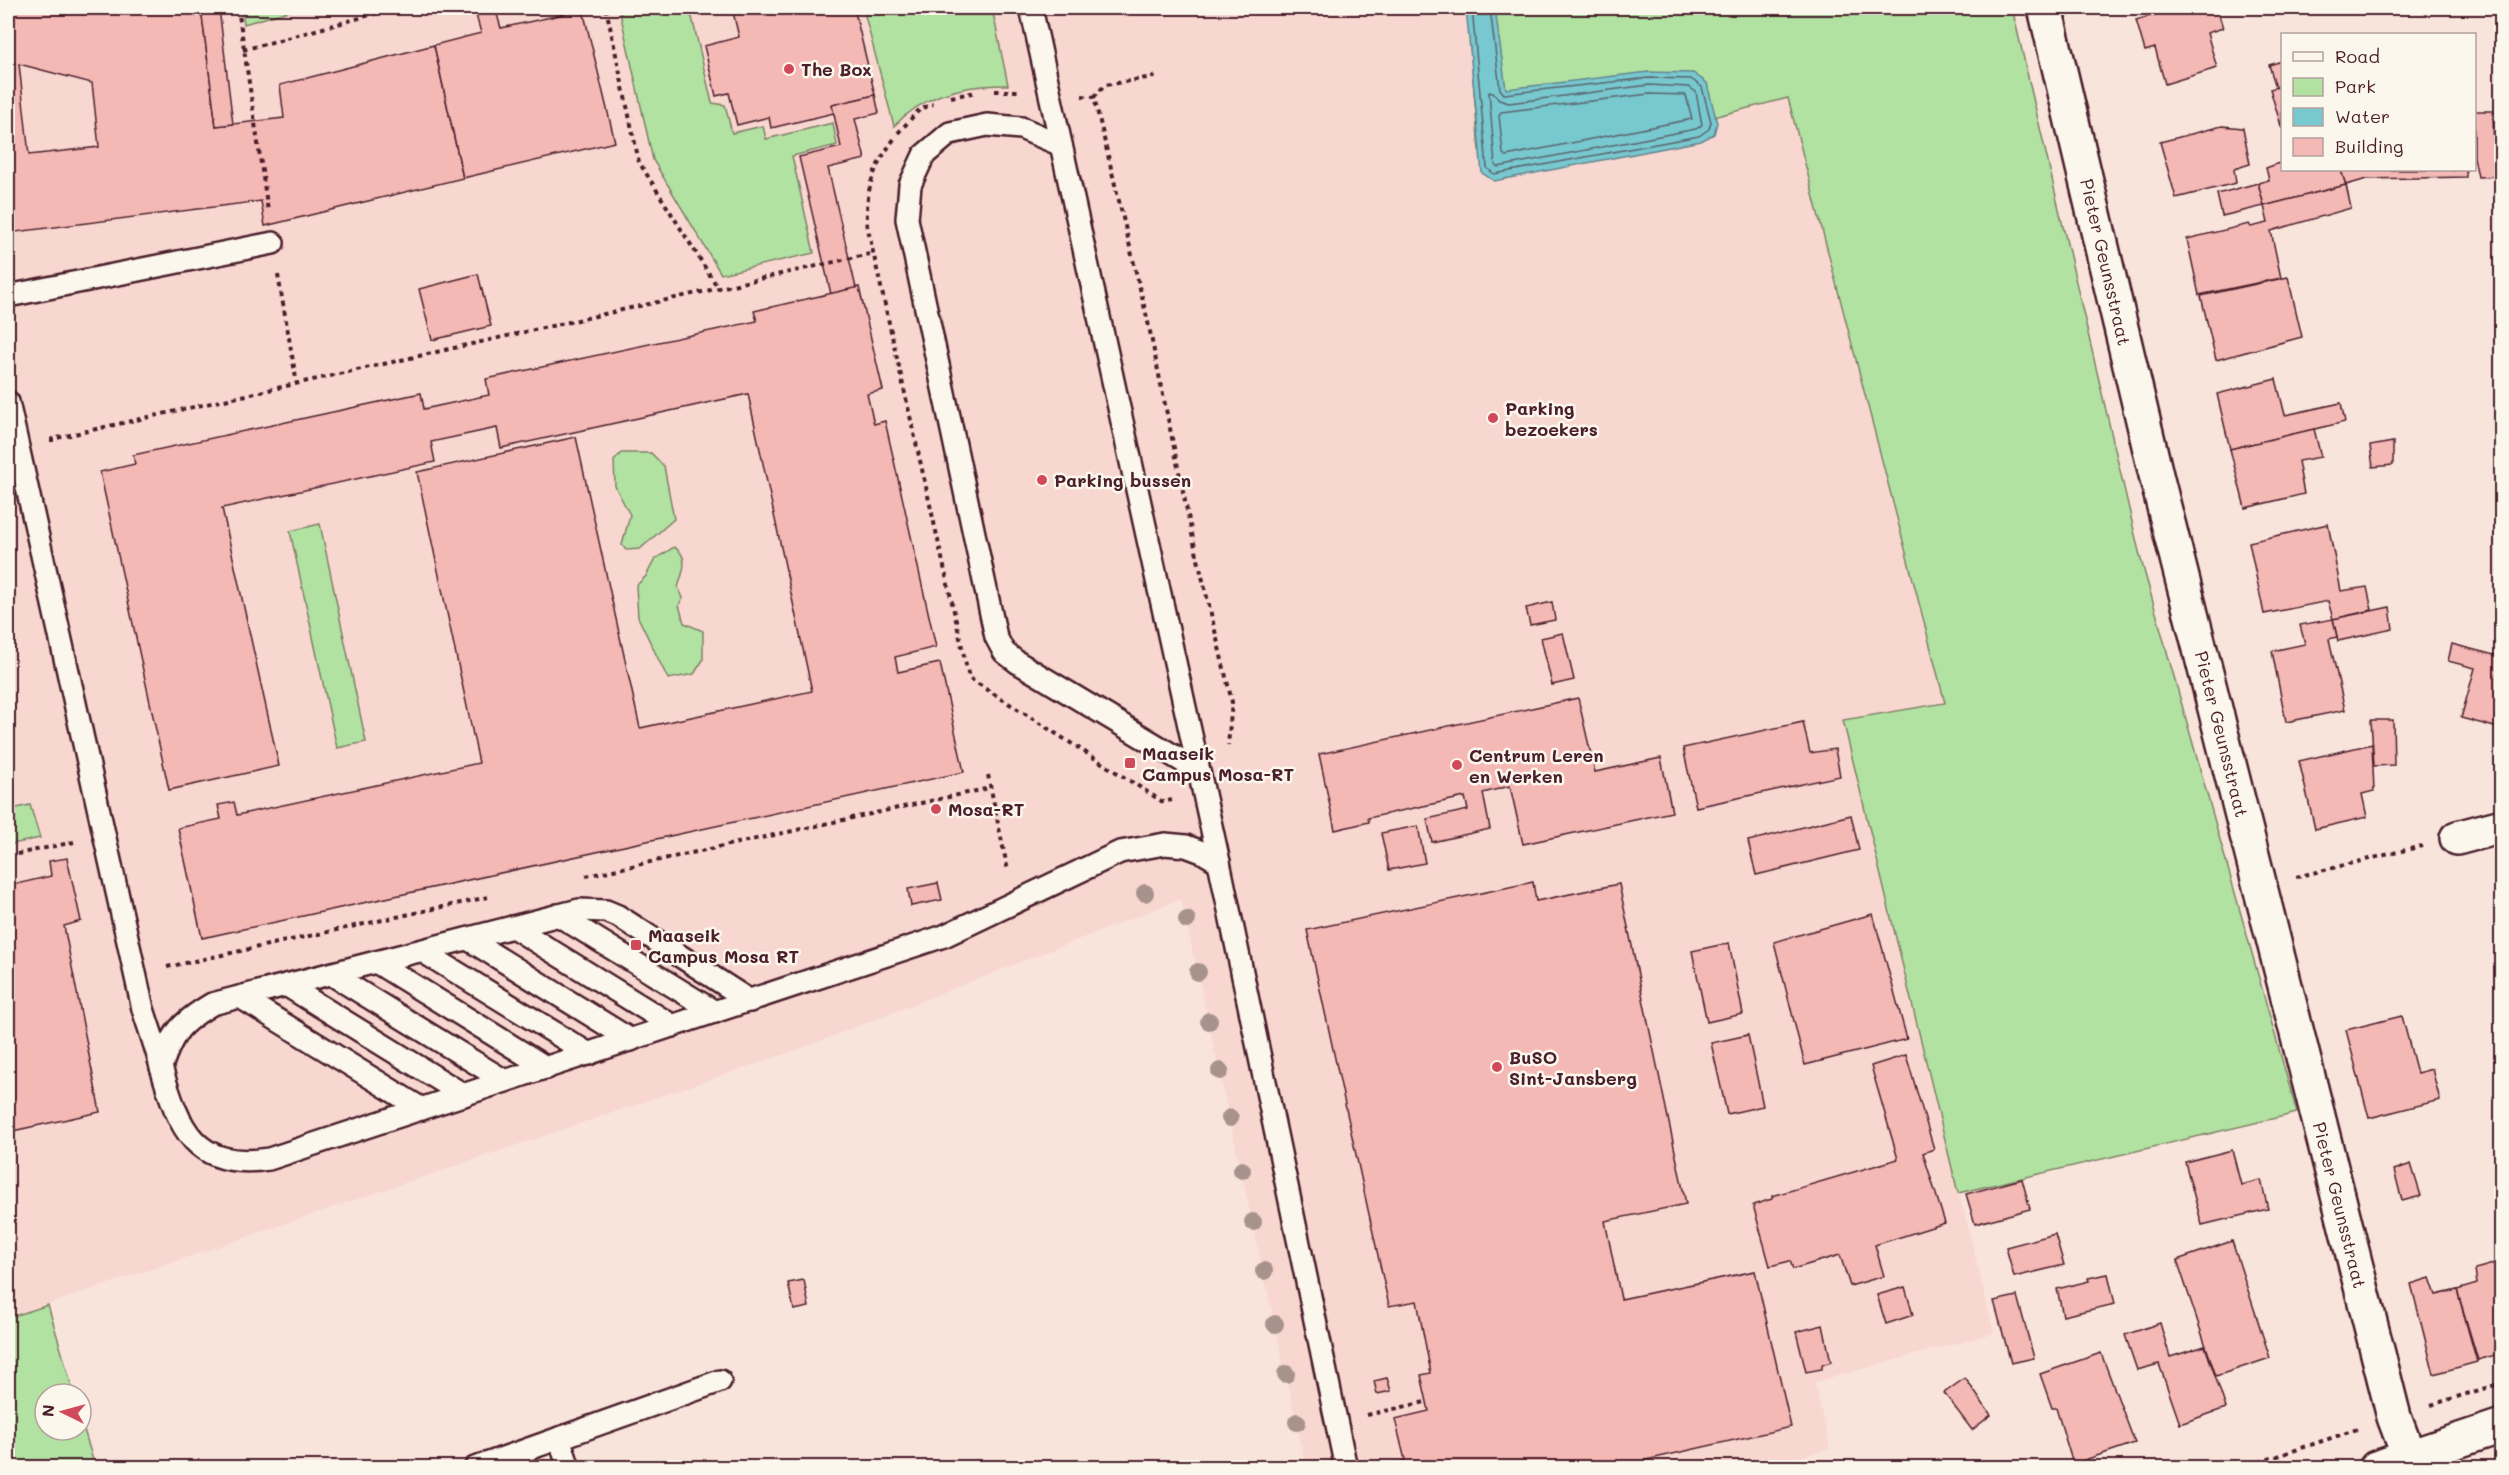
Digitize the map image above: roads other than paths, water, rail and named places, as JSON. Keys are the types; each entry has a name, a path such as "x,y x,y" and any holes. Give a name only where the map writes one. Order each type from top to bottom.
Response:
{"street":[{"name":"Pieter Geunsstraat","path":"2045,8 2157,479 2394,1417 2409,1457"},
{"path":"2457,838 2502,826"},
{"path":"2376,1467 2502,1426"}],"lane":[{"path":"1031,8 1220,862 1346,1467"},
{"path":"1061,145 1021,128 987,125 950,133 924,155 910,185 907,219 996,637 1004,652 1017,662 1199,771"},
{"path":"8,296 273,243"},
{"path":"8,402 143,1009 169,1097 182,1126 198,1145 221,1159 244,1163 269,1160 944,936 1120,852 1165,844 1186,846 1220,862"},
{"path":"161,1067 170,1040 188,1019 212,1004 558,915 590,909 618,916 750,1001"},
{"path":"558,915 715,1012"},
{"path":"513,927 673,1026"},
{"path":"468,939 631,1040"},
{"path":"422,951 589,1054"},
{"path":"376,962 547,1068"},
{"path":"331,974 505,1081"},
{"path":"286,986 464,1095"},
{"path":"240,997 422,1109"},
{"path":"475,1467 720,1381"},
{"path":"559,1438 569,1467"}],"water":[{"path":"1466,8 1495,8 1506,89 1648,72 1693,73 1707,83 1717,123 1714,134 1701,141 1494,181 1482,173"}],"place":[{"name":"The Box","path":"789,69"},
{"name":"Parking bezoekers","path":"1493,418"},
{"name":"Parking bussen","path":"1042,480"},
{"name":"Maaseik Campus Mosa-RT","path":"1130,763"},
{"name":"Centrum Leren en Werken","path":"1457,765"},
{"name":"Mosa-RT","path":"936,809"},
{"name":"Maaseik Campus Mosa RT","path":"636,945"},
{"name":"BuSO Sint-Jansberg","path":"1497,1067"}]}
